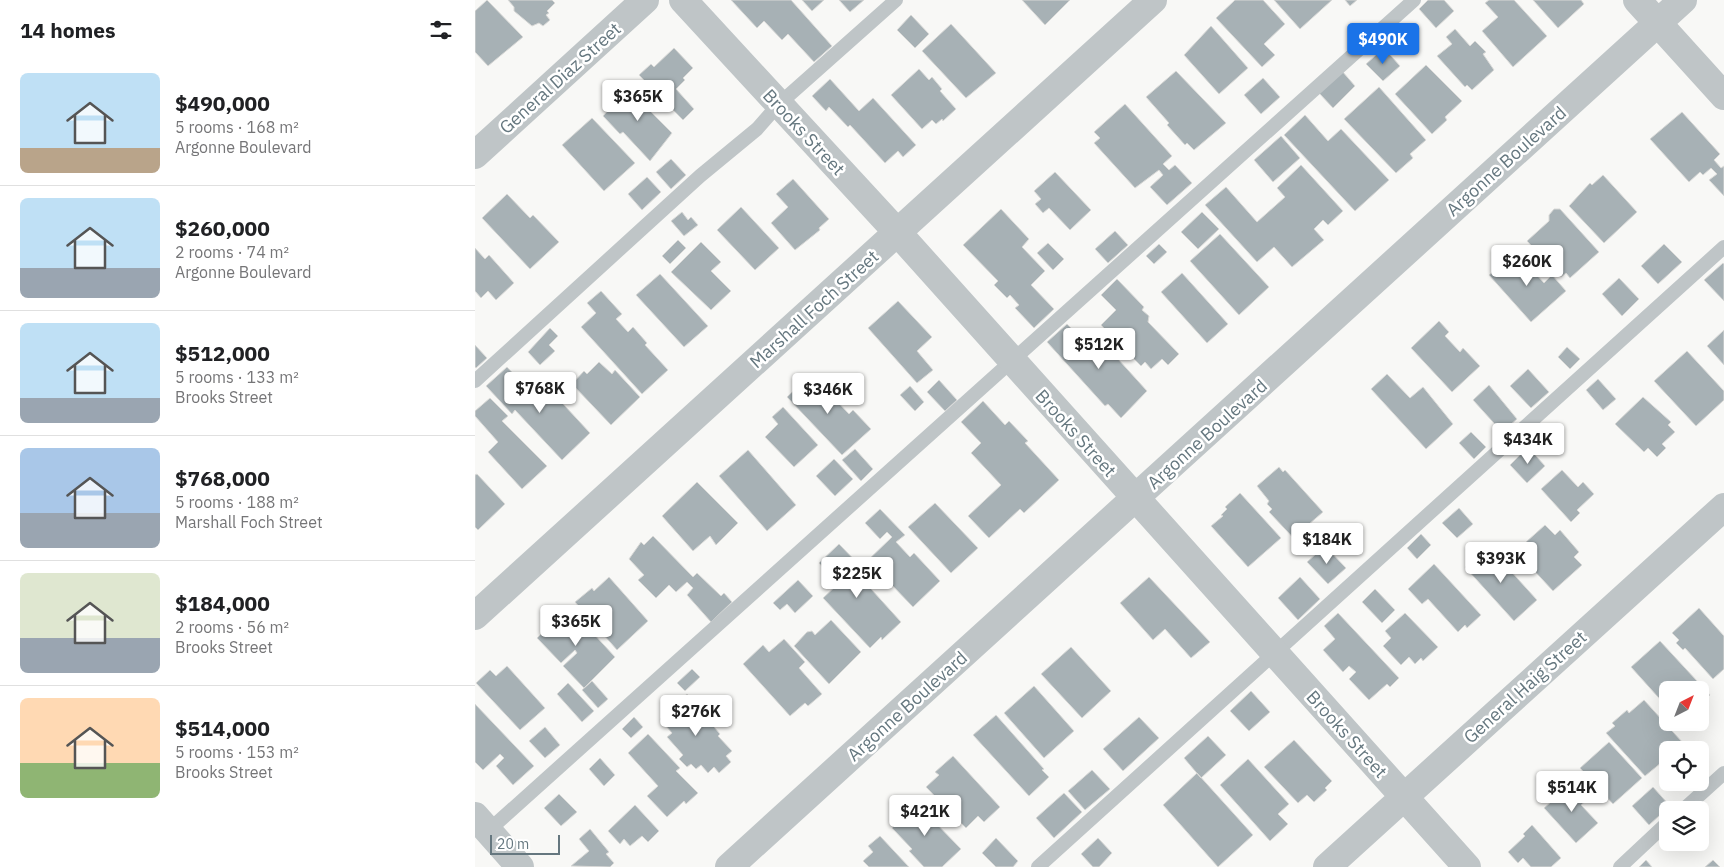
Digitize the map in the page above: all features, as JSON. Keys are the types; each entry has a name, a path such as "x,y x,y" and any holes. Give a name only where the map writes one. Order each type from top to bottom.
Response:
{"street":[{"name":"General Diaz Street","path":"475,155 645,0"},
{"name":"Brooks Street","path":"683,0 898,233 1467,867"},
{"name":"Marshall Foch Street","path":"475,616 1153,0"},
{"path":"1637,0 1724,96"},
{"name":"Argonne Boulevard","path":"729,867 1683,0"},
{"name":"General Haig Street","path":"1327,867 1724,507"},
{"path":"481,823 519,867"}],"lane":[{"path":"475,381 693,182 757,129 779,104 896,0"},
{"path":"481,823 1011,360 1414,0"},
{"path":"1038,867 1724,247"},
{"path":"1693,801 1724,773"},
{"path":"1620,867 1659,831"}],"building":[{"path":"487,0 523,37 488,66 475,52 475,11"},
{"path":"508,0 552,0 555,3 547,11 549,13 546,15 550,20 543,26 539,23 532,26 514,11 514,7"},
{"path":"731,0 791,0 832,46 814,62 788,34 782,40 764,21 757,28"},
{"path":"802,0 824,0 812,11"},
{"path":"839,0 864,0 850,12"},
{"path":"1022,0 1070,0 1045,25"},
{"path":"1235,0 1263,0 1285,24 1264,44 1275,55 1262,67 1216,18"},
{"path":"1274,0 1332,0 1300,29"},
{"path":"1345,0 1357,0 1350,6"},
{"path":"1428,0 1444,0 1454,11 1436,28 1419,9"},
{"path":"1489,0 1514,0 1547,36 1513,67 1482,31 1498,17 1485,3"},
{"path":"1533,0 1581,0 1584,4 1558,28"},
{"path":"911,15 929,34 915,48 897,30"},
{"path":"951,24 996,73 966,98 922,51"},
{"path":"1211,26 1248,68 1219,94 1184,55"},
{"path":"1455,29 1470,46 1475,41 1486,52 1483,54 1494,70 1472,90 1467,85 1465,87 1437,56 1452,44 1446,37"},
{"path":"674,48 693,68 676,89 694,109 683,120 639,75 651,64 654,67"},
{"path":"1384,48 1400,66 1383,81 1366,64"},
{"path":"1426,65 1462,101 1445,117 1447,120 1432,134 1395,94"},
{"path":"919,69 929,80 932,77 942,89 940,91 956,109 943,121 942,119 936,124 932,120 922,129 891,95"},
{"path":"1176,71 1226,123 1194,150 1187,143 1185,145 1146,97"},
{"path":"1342,71 1355,86 1333,108 1319,93"},
{"path":"1263,78 1280,97 1261,114 1244,95"},
{"path":"830,79 859,111 873,98 916,145 903,157 898,151 885,163 850,125 848,127 829,107 826,111 812,96"},
{"path":"630,86 633,89 636,86 648,98 643,104 672,133 650,161 623,132 620,134 603,116"},
{"path":"1379,87 1426,140 1410,154 1413,158 1396,173 1344,119"},
{"path":"1125,104 1172,156 1163,164 1169,170 1175,165 1192,183 1167,205 1150,187 1163,175 1159,170 1135,188 1094,143 1100,138 1094,132"},
{"path":"1682,112 1720,154 1714,160 1721,168 1724,166 1724,196 1709,180 1717,174 1711,168 1703,175 1700,172 1689,182 1650,139"},
{"path":"1305,115 1328,141 1341,129 1389,180 1355,211 1284,135"},
{"path":"592,118 635,163 604,191 562,145"},
{"path":"1281,136 1300,158 1273,182 1254,160"},
{"path":"671,159 686,175 671,189 656,172"},
{"path":"1301,165 1343,211 1328,225 1323,220 1314,229 1324,240 1292,267 1274,247 1257,262 1205,205 1226,187 1257,222 1285,197 1277,188"},
{"path":"1055,172 1091,210 1070,230 1049,208 1043,213 1035,204 1041,199 1034,191"},
{"path":"1603,175 1637,212 1604,243 1569,206 1590,183 1592,185"},
{"path":"647,177 661,192 642,210 628,194"},
{"path":"793,179 829,219 819,228 820,230 795,250 771,223 788,207 776,194"},
{"path":"507,194 530,218 533,215 559,242 530,269 482,218"},
{"path":"741,207 779,248 755,270 717,230"},
{"path":"1001,209 1029,239 1022,247 1045,271 1031,285 1054,309 1034,328 1015,308 1019,305 1010,295 1007,298 994,285 998,281 963,245"},
{"path":"1554,209 1560,209 1599,252 1570,278 1566,273 1561,277 1527,241 1549,221 1549,215"},
{"path":"682,212 688,220 691,217 698,225 684,236 671,221"},
{"path":"1202,212 1219,229 1198,249 1181,232"},
{"path":"1115,231 1128,245 1108,263 1095,249"},
{"path":"1220,234 1269,287 1239,315 1190,261"},
{"path":"678,240 686,248 670,264 662,256"},
{"path":"701,242 721,262 711,271 731,291 711,310 671,272"},
{"path":"1048,243 1064,259 1053,270 1037,253"},
{"path":"1159,244 1167,252 1154,264 1146,256"},
{"path":"1664,244 1682,262 1658,284 1641,266"},
{"path":"475,248 485,259 489,255 514,283 496,300 488,291 481,298 475,291"},
{"path":"1517,253 1544,283 1552,275 1566,291 1531,322 1489,275"},
{"path":"1724,264 1724,301 1704,280"},
{"path":"1182,273 1228,324 1207,343 1161,292"},
{"path":"660,274 708,326 684,347 636,295"},
{"path":"1619,278 1639,299 1622,316 1602,294"},
{"path":"1117,279 1144,307 1142,310 1149,316 1148,322 1179,354 1168,365 1162,359 1151,369 1145,362 1141,366 1101,325 1116,310 1101,295"},
{"path":"601,291 622,314 616,319 628,332 633,327 647,343 645,345 668,370 642,394 581,327 596,313 587,303"},
{"path":"898,301 932,337 917,351 933,370 917,383 868,328"},
{"path":"1439,321 1449,332 1445,336 1460,352 1463,348 1480,366 1452,392 1411,348"},
{"path":"1067,324 1088,346 1098,337 1147,391 1121,418 1108,404 1105,406 1047,342"},
{"path":"550,328 558,336 549,345 555,351 540,365 528,352"},
{"path":"1724,330 1724,365 1707,346"},
{"path":"475,345 487,358 476,368 475,367"},
{"path":"1567,347 1580,359 1570,369 1558,357"},
{"path":"1687,351 1724,391 1724,400 1696,426 1654,381"},
{"path":"599,362 612,374 615,370 640,397 611,425 572,384 584,371 587,374"},
{"path":"507,367 540,403 552,392 590,433 562,460 515,410 512,414 486,386"},
{"path":"1528,369 1549,392 1531,408 1510,386"},
{"path":"811,374 849,414 853,410 871,429 842,455 787,397"},
{"path":"1387,374 1410,398 1423,387 1453,424 1426,449 1371,389"},
{"path":"1598,379 1616,399 1603,410 1586,390"},
{"path":"939,380 957,400 945,411 927,392"},
{"path":"1489,385 1517,419 1502,432 1473,400"},
{"path":"910,386 924,402 915,411 900,395"},
{"path":"1643,397 1671,422 1668,425 1675,432 1662,444 1666,448 1657,457 1648,448 1644,452 1615,424"},
{"path":"490,398 508,416 502,421 547,466 522,489 488,452 498,442 475,416 475,411"},
{"path":"983,401 1005,425 1009,421 1028,441 1025,443 1059,480 1024,513 1020,509 989,538 968,516 1001,485 971,453 981,443 961,422"},
{"path":"783,407 818,445 794,467 765,437 778,424 772,417"},
{"path":"1471,432 1486,447 1474,459 1459,443"},
{"path":"1528,447 1545,466 1527,483 1510,465"},
{"path":"855,449 873,469 861,481 842,460"},
{"path":"748,450 796,505 767,531 719,476"},
{"path":"834,459 853,479 835,496 816,476"},
{"path":"1279,467 1283,472 1285,470 1323,512 1308,525 1314,532 1300,545 1269,512 1272,509 1267,504 1269,501 1257,486"},
{"path":"1562,470 1578,487 1583,482 1594,494 1577,510 1580,513 1571,522 1541,489"},
{"path":"477,474 505,504 478,530 475,527 475,475"},
{"path":"697,482 738,523 716,545 710,536 693,551 662,516"},
{"path":"1240,493 1281,538 1248,567 1211,526 1223,516 1221,515 1227,509 1225,507"},
{"path":"935,503 978,548 951,573 908,527"},
{"path":"1459,508 1473,524 1457,538 1442,523"},
{"path":"880,509 905,535 896,542 910,557 914,553 940,581 913,607 888,581 885,584 865,563 892,537 887,532 880,539 865,523"},
{"path":"1545,525 1555,535 1560,530 1579,552 1574,557 1582,565 1553,591 1516,551"},
{"path":"1421,534 1431,545 1417,559 1407,548"},
{"path":"653,536 693,577 697,573 721,596 724,593 732,602 711,622 687,595 693,588 687,582 676,592 669,585 656,598 638,580 644,575 629,559 641,542 644,545"},
{"path":"839,544 868,574 862,579 901,622 882,640 881,637 870,648 823,598 838,584 819,563"},
{"path":"1325,546 1346,568 1328,584 1307,562"},
{"path":"1488,546 1537,600 1514,621 1465,567"},
{"path":"1434,564 1481,615 1467,628 1465,625 1458,632 1428,599 1422,604 1408,589"},
{"path":"609,577 648,621 617,650 575,602 592,588 594,591"},
{"path":"1149,577 1210,642 1191,658 1165,629 1153,640 1120,603"},
{"path":"1300,577 1320,599 1298,620 1278,598"},
{"path":"798,580 813,596 795,613 787,604 780,610 773,603"},
{"path":"1375,589 1395,610 1382,623 1362,602"},
{"path":"569,607 615,657 584,688 563,666 577,653 575,650 561,663 537,638"},
{"path":"1699,608 1724,636 1724,669 1713,679 1685,648 1683,650 1676,643 1679,640 1672,633"},
{"path":"1338,613 1399,678 1390,687 1387,684 1369,700 1349,679 1356,672 1349,666 1343,672 1323,650 1335,639 1324,626"},
{"path":"1405,613 1438,647 1423,661 1421,658 1415,664 1409,657 1401,665 1383,646 1391,638 1385,631"},
{"path":"831,620 861,652 829,684 794,646 807,632 812,631 815,635"},
{"path":"784,639 805,662 799,668 822,694 808,706 805,703 790,716 743,664 763,645 769,652"},
{"path":"1660,641 1697,681 1659,681 1659,698 1631,667"},
{"path":"1071,647 1111,691 1082,718 1041,674"},
{"path":"507,666 545,708 520,730 476,683 490,670 496,676"},
{"path":"692,669 700,677 685,691 677,683"},
{"path":"592,681 608,699 598,708 582,690"},
{"path":"568,683 594,711 582,722 557,694"},
{"path":"1034,686 1074,731 1044,758 1004,713"},
{"path":"1251,691 1270,712 1249,731 1230,711"},
{"path":"687,694 711,719 709,721 720,734 718,736 732,751 726,756 731,762 719,773 714,767 708,773 701,765 696,769 691,764 687,767 679,759 683,755 667,737 672,733 660,719"},
{"path":"1644,700 1659,717 1659,731 1672,731 1681,741 1659,741 1659,765 1645,776 1606,733 1615,726 1612,723 1627,710 1629,713"},
{"path":"475,704 534,766 513,785 496,766 504,758 500,754 483,770 475,762"},
{"path":"996,715 1049,777 1029,796 973,735"},
{"path":"634,717 643,727 631,738 622,729"},
{"path":"1139,717 1159,738 1123,771 1103,749"},
{"path":"545,727 560,745 545,758 529,741"},
{"path":"648,734 680,768 676,771 698,793 686,804 684,801 667,817 647,796 658,786 628,753"},
{"path":"1208,736 1226,755 1201,778 1184,758"},
{"path":"1294,740 1332,781 1325,788 1327,790 1314,802 1307,795 1298,803 1264,767"},
{"path":"1609,742 1642,778 1613,804 1580,768"},
{"path":"953,756 1000,807 984,822 978,816 966,828 926,787 939,775 935,772"},
{"path":"600,758 615,775 604,786 589,769"},
{"path":"1248,759 1289,804 1278,814 1288,824 1270,841 1220,785"},
{"path":"1092,770 1110,789 1085,810 1068,791"},
{"path":"1197,773 1253,835 1218,867 1163,805"},
{"path":"1577,784 1590,797 1581,805 1598,823 1576,843 1544,808 1559,795 1562,798"},
{"path":"1653,787 1666,801 1659,801 1659,816 1649,825 1632,806"},
{"path":"1064,793 1082,812 1054,838 1036,818"},
{"path":"559,794 577,812 561,826 544,808"},
{"path":"920,801 930,811 927,814 961,849 942,867 924,867 909,851 912,849 892,828 898,822 894,817 906,806 910,811"},
{"path":"635,805 659,831 648,842 642,836 630,846 624,839 620,844 608,831"},
{"path":"1532,825 1561,858 1551,867 1531,867 1523,858 1518,863 1508,852 1525,836 1523,834"},
{"path":"590,829 609,852 606,854 614,863 610,867 571,866 589,851 579,839"},
{"path":"880,836 909,867 869,867 863,861 873,852 868,846"},
{"path":"996,838 1018,861 1013,867 996,867 982,853"},
{"path":"1098,838 1112,853 1099,867 1093,867 1081,854"},
{"path":"1646,860 1652,867 1639,867"},
{"path":"1713,860 1720,867 1705,867"}]}
